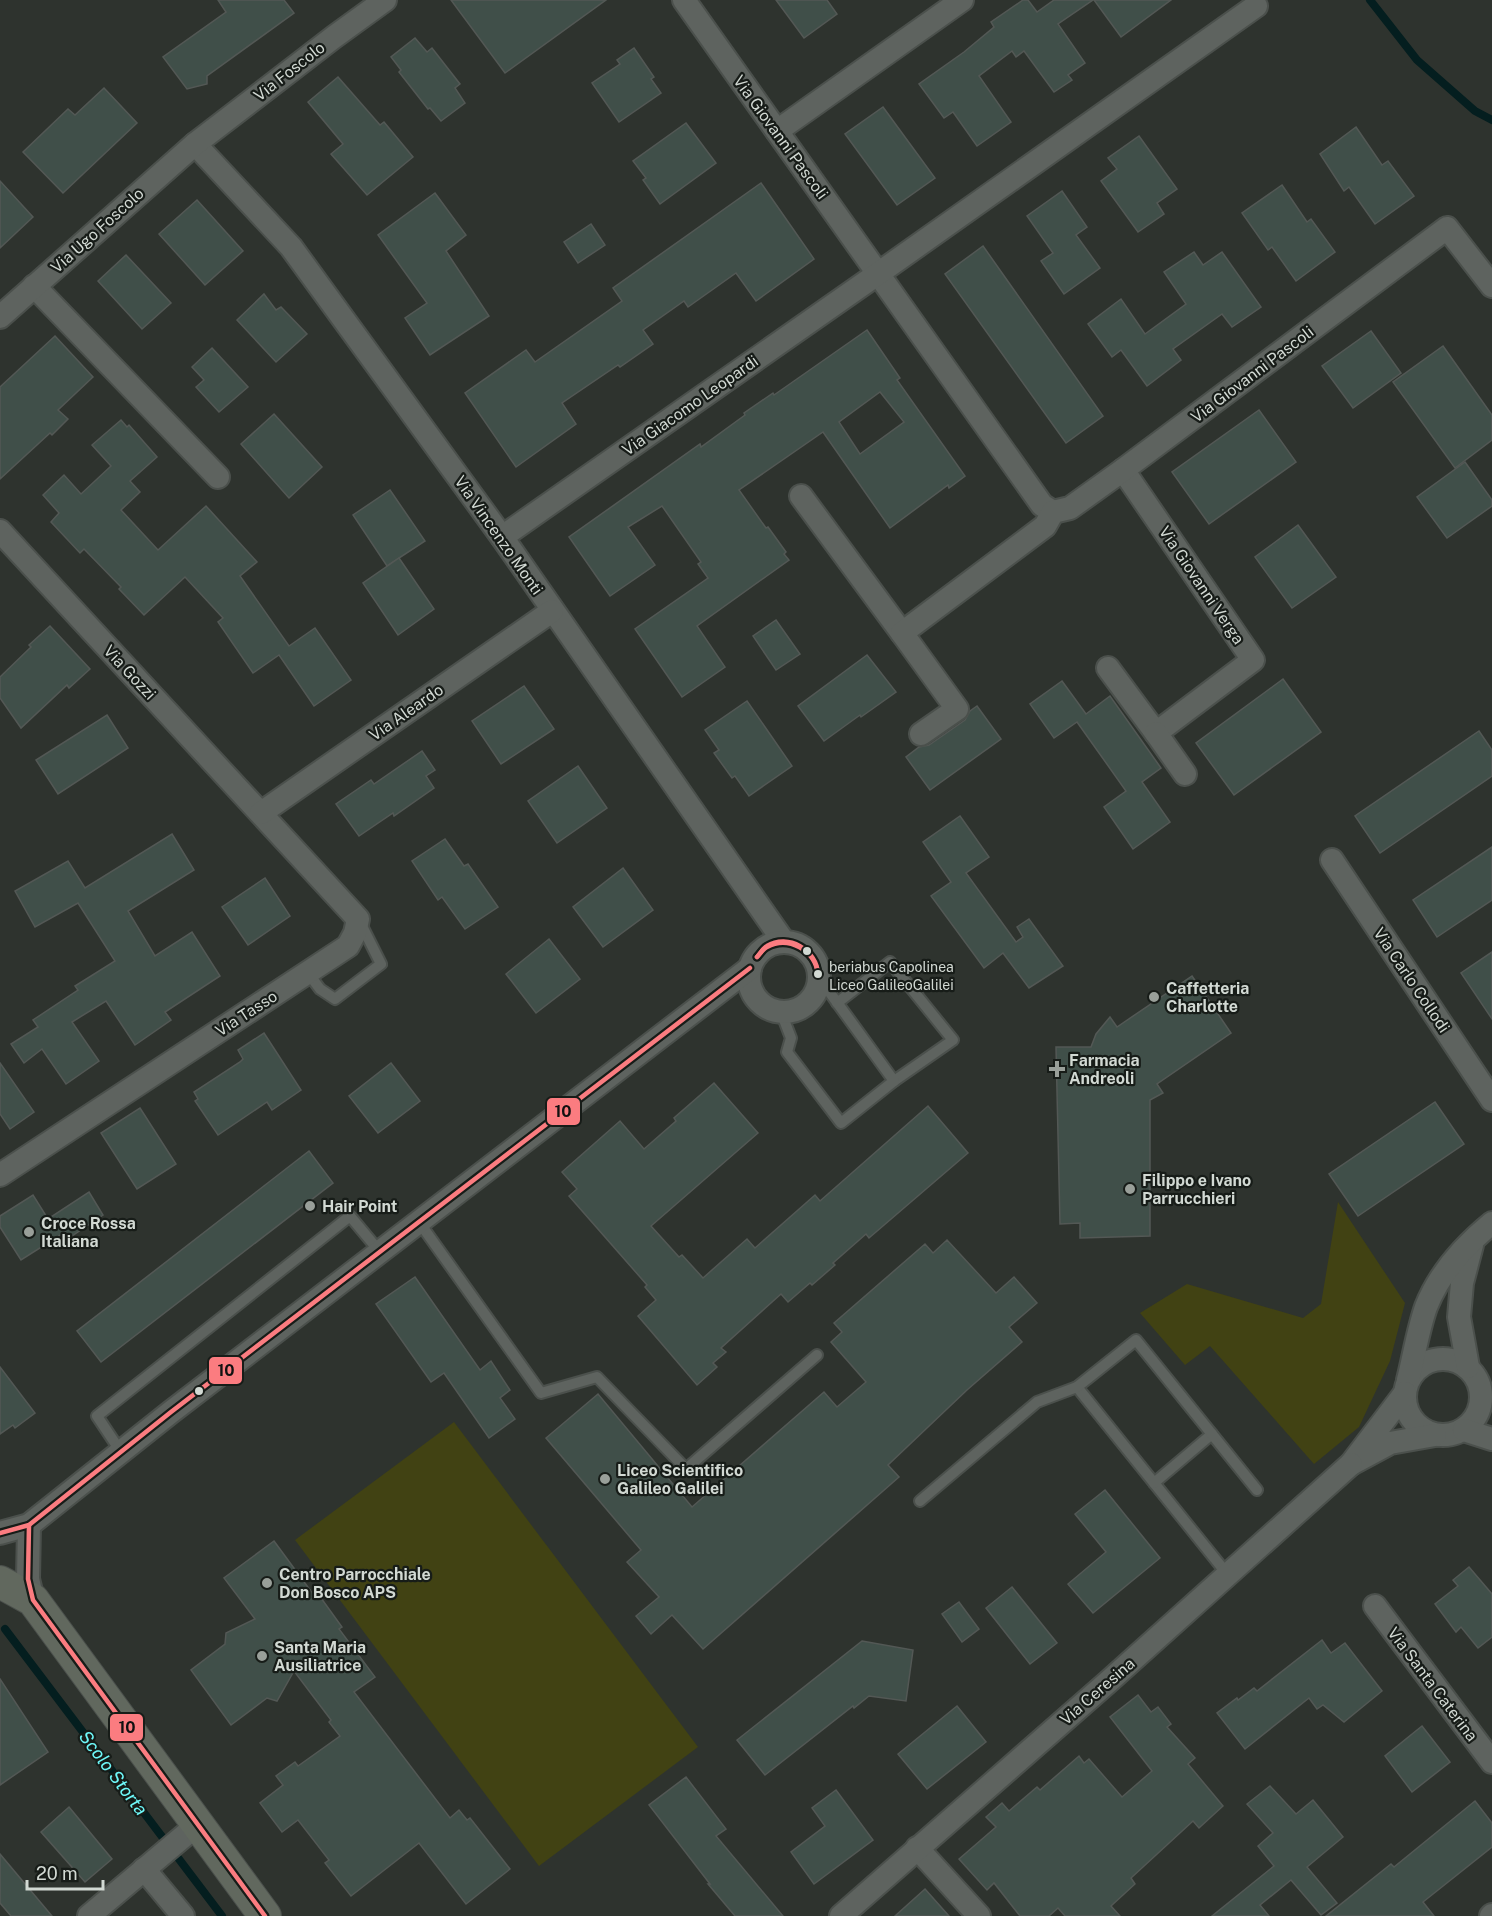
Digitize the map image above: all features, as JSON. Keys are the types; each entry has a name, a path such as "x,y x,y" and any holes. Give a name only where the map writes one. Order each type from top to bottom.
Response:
{"main road":[{"path":"0,1582 33,1599 179,1840 265,1916"}],"street":[{"name":"Via Foscolo","path":"195,144 385,0"},
{"name":"Via Giovanni Pascoli","path":"684,0 1042,505 1053,512 1070,508 1123,470 1448,228 1492,286"},
{"path":"777,131 962,0"},
{"path":"879,273 1256,6"},
{"name":"Via Ugo Foscolo","path":"0,316 195,144"},
{"name":"Via Vincenzo Monti","path":"195,144 291,247 502,537 783,942"},
{"name":"Via Giacomo Leopardi","path":"502,537 879,273"},
{"path":"34,286 218,477"},
{"name":"Via Giovanni Verga","path":"1123,470 1253,660 1156,733"},
{"path":"801,496 957,709 921,734"},
{"name":"Via Giovanni Pascoli","path":"902,633 1045,526 1053,512"},
{"name":"Via Gozzi","path":"0,531 261,813"},
{"name":"Via Aleardo","path":"261,813 552,611"},
{"path":"1108,668 1185,774"},
{"path":"261,813 358,919"},
{"name":"Via Carlo Collodi","path":"1332,860 1492,1100"},
{"name":"Via Tasso","path":"0,1174 348,946 355,933 358,919"},
{"path":"714,995 772,1009 792,1012 803,1007 812,1000 820,979 818,967 805,948 783,942 772,944 755,958 750,968 751,988 756,998 772,1009"},
{"path":"0,1533 29,1525 750,968"},
{"name":"Via Ceresina","path":"1407,1387 1427,1306 1445,1272 1474,1238 1492,1223"},
{"path":"1464,1430 1474,1421 1487,1398 1468,1367 1459,1317 1462,1283 1474,1238"},
{"name":"Via Ceresina","path":"842,1916 1351,1464 1407,1387 1416,1369 1432,1360 1446,1358 1456,1360 1468,1367"},
{"path":"1407,1387 1406,1408 1412,1420 1423,1430 1436,1436"},
{"path":"1464,1430 1492,1439"},
{"name":"Via Ceresina","path":"1351,1464 1390,1443 1449,1436 1464,1430"},
{"path":"29,1525 28,1578 33,1599"},
{"name":"Via Santa Caterina","path":"1375,1606 1492,1762"},
{"path":"89,1916 179,1840"},
{"path":"917,1848 979,1916"},
{"path":"144,1869 183,1916"}],"lane":[{"path":"308,973 320,989 335,999 381,964 358,919"},
{"path":"772,1009 790,1038 787,1052 842,1123 894,1081 953,1040 890,963 837,1003"},
{"path":"820,979 894,1081"},
{"path":"121,1452 97,1416 350,1216 380,1252"},
{"path":"419,1222 541,1393 597,1377 686,1469 817,1355"},
{"path":"920,1501 1037,1402 1077,1387 1136,1340 1257,1490"},
{"path":"1077,1387 1228,1575"},
{"path":"1154,1483 1212,1434"}],"shaded area":[{"path":"1338,1202 1405,1303 1390,1361 1359,1427 1314,1464 1210,1346 1185,1365 1140,1313 1187,1284 1303,1318 1321,1304"},
{"path":"454,1422 698,1747 539,1866 295,1540"}],"building":[{"path":"218,0 284,0 294,13 207,76 207,84 187,89 163,57 226,12"},
{"path":"451,0 606,0 505,73"},
{"path":"776,0 827,0 837,14 804,38"},
{"path":"1023,0 1028,0 1037,12 1054,0 1093,0 1058,24 1085,63 1068,75 1072,80 1054,92 1024,51 1016,57 1012,51 979,76 1011,122 977,146 953,112 944,118 919,84 964,52 994,27 991,22"},
{"path":"1094,0 1171,0 1121,37"},
{"path":"415,38 427,52 432,48 460,84 455,88 465,103 441,121 430,108 428,109 399,72 401,70 391,57"},
{"path":"634,48 654,77 651,79 661,93 619,122 592,83 620,64 617,60"},
{"path":"338,77 380,125 384,122 413,157 367,195 331,154 343,144 308,102"},
{"path":"104,88 137,123 63,193 23,152 68,109 75,115"},
{"path":"883,107 935,178 897,205 845,134"},
{"path":"686,123 716,163 660,204 643,180 646,178 633,161"},
{"path":"1356,127 1382,165 1388,161 1414,196 1375,224 1349,187 1344,191 1320,154"},
{"path":"1139,136 1177,189 1157,203 1164,214 1138,232 1101,181 1117,169 1108,158"},
{"path":"0,181 33,217 0,248"},
{"path":"761,183 814,259 756,301 736,273 688,307 684,301 643,330 653,344 562,403 576,424 516,467 465,393 526,350 535,362 622,301 613,288"},
{"path":"1282,185 1307,222 1311,219 1335,252 1296,281 1272,247 1268,250 1242,213"},
{"path":"1062,191 1087,227 1076,235 1100,268 1064,294 1041,261 1053,253 1027,216"},
{"path":"435,193 466,235 446,251 489,316 430,355 405,318 427,303 378,235"},
{"path":"197,200 243,251 205,285 159,234"},
{"path":"591,224 605,245 578,263 564,242"},
{"path":"983,246 1103,416 1066,443 945,274"},
{"path":"1194,252 1203,265 1222,252 1261,307 1232,327 1222,314 1173,349 1181,360 1147,386 1121,350 1112,357 1088,324 1121,299 1145,334 1186,304 1164,272"},
{"path":"126,255 171,303 142,329 98,281"},
{"path":"264,294 276,310 281,307 307,334 276,362 237,320"},
{"path":"867,330 900,378 897,380 965,476 949,488 948,485 890,528 823,432 739,490 786,552 784,554 789,560 697,626 725,667 682,697 635,629 708,578 698,564 701,562 662,506 628,527 655,565 610,596 569,537 700,444 701,447 745,415 744,413 773,393 774,395","holes":["880,392 904,422 860,454 839,422"]},
{"path":"1371,331 1401,373 1353,408 1322,366"},
{"path":"55,336 93,377 58,410 68,419 0,479 0,387"},
{"path":"1443,346 1492,415 1492,440 1455,468 1393,382"},
{"path":"212,348 248,387 219,412 196,387 204,380 192,367"},
{"path":"1259,410 1296,462 1209,524 1172,472"},
{"path":"274,414 322,467 289,498 241,444"},
{"path":"121,420 127,427 129,425 157,457 130,481 140,492 121,510 158,550 206,506 257,562 240,576 289,646 315,628 351,680 314,706 279,655 253,673 218,622 223,618 185,577 144,615 119,589 121,587 84,549 80,553 51,522 59,513 43,495 64,475 81,494 111,466 92,445"},
{"path":"1465,462 1492,500 1492,506 1447,538 1417,497"},
{"path":"390,490 425,541 387,566 353,515"},
{"path":"1298,525 1336,577 1292,608 1255,557"},
{"path":"399,558 434,609 398,635 363,583"},
{"path":"776,620 800,654 776,670 753,636"},
{"path":"50,626 90,669 69,688 67,685 21,728 0,698 0,677"},
{"path":"867,655 896,692 824,741 798,706"},
{"path":"1283,679 1321,732 1234,795 1196,743"},
{"path":"1062,681 1086,714 1110,696 1161,768 1142,782 1170,822 1133,849 1104,807 1126,791 1077,722 1054,738 1030,704"},
{"path":"524,686 554,729 501,764 472,721"},
{"path":"747,701 792,766 749,796 735,776 732,778 714,753 719,750 705,730"},
{"path":"977,706 1001,739 930,790 906,757 919,747 929,745 965,720 970,711"},
{"path":"107,715 128,748 58,794 36,760"},
{"path":"1479,731 1492,750 1492,776 1380,853 1355,816"},
{"path":"422,751 435,770 426,776 434,788 394,816 393,813 359,836 336,804 371,780 374,784"},
{"path":"578,766 607,808 557,843 528,801"},
{"path":"960,816 989,857 966,873 1016,942 1023,937 1017,927 1029,919 1063,966 1029,988 1003,953 984,968 931,896 951,882 923,842"},
{"path":"172,834 194,870 128,911 155,956 192,932 220,976 165,1012 171,1020 135,1045 106,1001 72,1022 99,1061 66,1084 42,1049 24,1063 11,1044 38,1027 33,1020 78,990 75,986 115,961 78,903 35,927 15,891 68,861 85,888"},
{"path":"445,839 464,866 468,864 498,907 465,929 442,897 438,900 412,861"},
{"path":"1492,847 1492,900 1437,937 1413,900"},
{"path":"623,868 653,910 603,947 573,907"},
{"path":"265,878 290,916 248,945 222,907"},
{"path":"549,939 580,979 536,1013 506,974"},
{"path":"1492,952 1492,1019 1461,973"},
{"path":"1192,976 1231,1033 1157,1084 1163,1093 1150,1100 1150,1236 1080,1238 1080,1223 1060,1224 1056,1047 1091,1047 1096,1034 1110,1017 1117,1027"},
{"path":"264,1033 301,1090 272,1110 267,1102 218,1135 195,1101 198,1099 194,1092 240,1062 243,1059 238,1050"},
{"path":"0,1063 34,1112 10,1129 0,1114"},
{"path":"391,1063 420,1101 378,1133 349,1096"},
{"path":"714,1083 758,1133 651,1226 679,1257 682,1255 703,1278 747,1239 755,1248 815,1195 820,1201 928,1106 968,1153 869,1238 866,1234 812,1285 810,1283 788,1302 781,1294 721,1348 726,1352 713,1363 717,1367 697,1385 638,1316 656,1300 645,1287 647,1285 569,1196 577,1189 562,1172 620,1121 644,1149 676,1121 674,1118"},
{"path":"1435,1102 1464,1144 1358,1216 1329,1174"},
{"path":"140,1108 176,1164 137,1189 101,1133"},
{"path":"309,1151 333,1183 101,1362 77,1331"},
{"name":"Croce Rossa Italiana","path":"89,1192 103,1215 69,1238 65,1232 21,1260 0,1227 0,1216 33,1195 48,1219"},
{"path":"947,1240 996,1293 1014,1277 1037,1303 1009,1327 1022,1342 967,1390 888,1465 899,1477 703,1649 672,1615 651,1634 636,1616 659,1597 627,1562 641,1550 546,1438 598,1394 692,1507 824,1392 837,1407 866,1382 831,1342 842,1332 834,1323 925,1244 933,1253"},
{"path":"415,1277 480,1370 491,1361 510,1390 500,1398 515,1419 489,1438 444,1373 431,1382 376,1304"},
{"path":"0,1367 35,1413 15,1428 13,1425 0,1434"},
{"path":"1105,1490 1160,1558 1093,1613 1068,1584 1106,1552 1075,1514"},
{"path":"274,1541 313,1594 316,1591 342,1627 339,1629 375,1677 354,1692 450,1818 459,1810 467,1820 470,1818 510,1869 466,1904 419,1843 351,1896 325,1863 329,1860 298,1820 282,1832 260,1803 283,1785 276,1776 295,1762 298,1766 340,1736 329,1722 331,1720 294,1671 277,1701 267,1698 231,1725 191,1670 225,1644 226,1633 255,1619 224,1578"},
{"path":"1469,1567 1492,1594 1492,1637 1478,1648 1461,1627 1456,1632 1435,1604 1458,1586 1453,1580"},
{"path":"1012,1587 1057,1643 1030,1664 986,1608"},
{"path":"959,1602 979,1629 962,1642 942,1614"},
{"path":"1322,1640 1331,1653 1345,1643 1382,1691 1344,1722 1323,1705 1317,1709 1309,1698 1245,1749 1217,1713 1254,1688 1257,1691"},
{"path":"862,1641 913,1650 906,1701 869,1696 765,1775 737,1740"},
{"path":"0,1679 48,1752 0,1785"},
{"path":"1138,1695 1151,1712 1158,1707 1171,1724 1167,1727 1195,1758 1188,1764 1223,1806 1199,1828 1193,1821 1131,1878 1135,1884 1111,1906 1120,1916 1065,1916 1058,1908 1049,1916 1020,1916 994,1883 987,1890 959,1859 996,1827 986,1817 1002,1803 1009,1811 1037,1787 1040,1790 1079,1756 1084,1763 1089,1759 1122,1797 1152,1771 1110,1717"},
{"path":"957,1706 986,1742 927,1789 898,1754"},
{"path":"1422,1726 1450,1762 1412,1792 1385,1756"},
{"path":"686,1777 726,1829 716,1836 783,1916 735,1916 649,1805"},
{"path":"1270,1786 1296,1814 1313,1800 1343,1837 1307,1867 1337,1903 1321,1915 1291,1880 1260,1905 1269,1916 1212,1916 1274,1866 1258,1846 1273,1833 1247,1804"},
{"path":"836,1790 873,1840 814,1884 791,1852 825,1826 812,1808"},
{"path":"1475,1801 1492,1823 1492,1847 1423,1902 1434,1916 1326,1916 1391,1864 1394,1867"},
{"path":"69,1807 112,1859 85,1882 41,1832"},
{"path":"0,1854 52,1916 11,1916 0,1903"},
{"path":"925,1889 949,1916 895,1916"}],"waterway":[{"path":"1370,0 1417,60 1475,111 1492,120"},
{"name":"Scolo Storta","path":"5,1629 222,1916"}],"transit line":[{"name":"10","path":"757,957 766,947 775,942 792,943 800,946 813,958 818,974"},
{"name":"10","path":"757,957 766,948 775,944 792,944 800,947 812,958 818,974"},
{"name":"10","path":"0,1533 29,1525 171,1412 750,968"},
{"name":"10","path":"29,1525 28,1579 33,1600 265,1916"}],"place":[{"name":"beriabus Capolinea Liceo GalileoGalilei","path":"818,974"},
{"name":"Caffetteria Charlotte","path":"1154,997"},
{"name":"Farmacia Andreoli","path":"1057,1069"},
{"name":"Filippo e Ivano Parrucchieri","path":"1130,1189"},
{"name":"Hair Point","path":"310,1206"},
{"name":"Croce Rossa Italiana","path":"29,1232"},
{"name":"Liceo Scientifico Galileo Galilei","path":"605,1479"},
{"name":"Centro Parrocchiale Don Bosco APS","path":"267,1583"},
{"name":"Santa Maria Ausiliatrice","path":"262,1656"}]}
